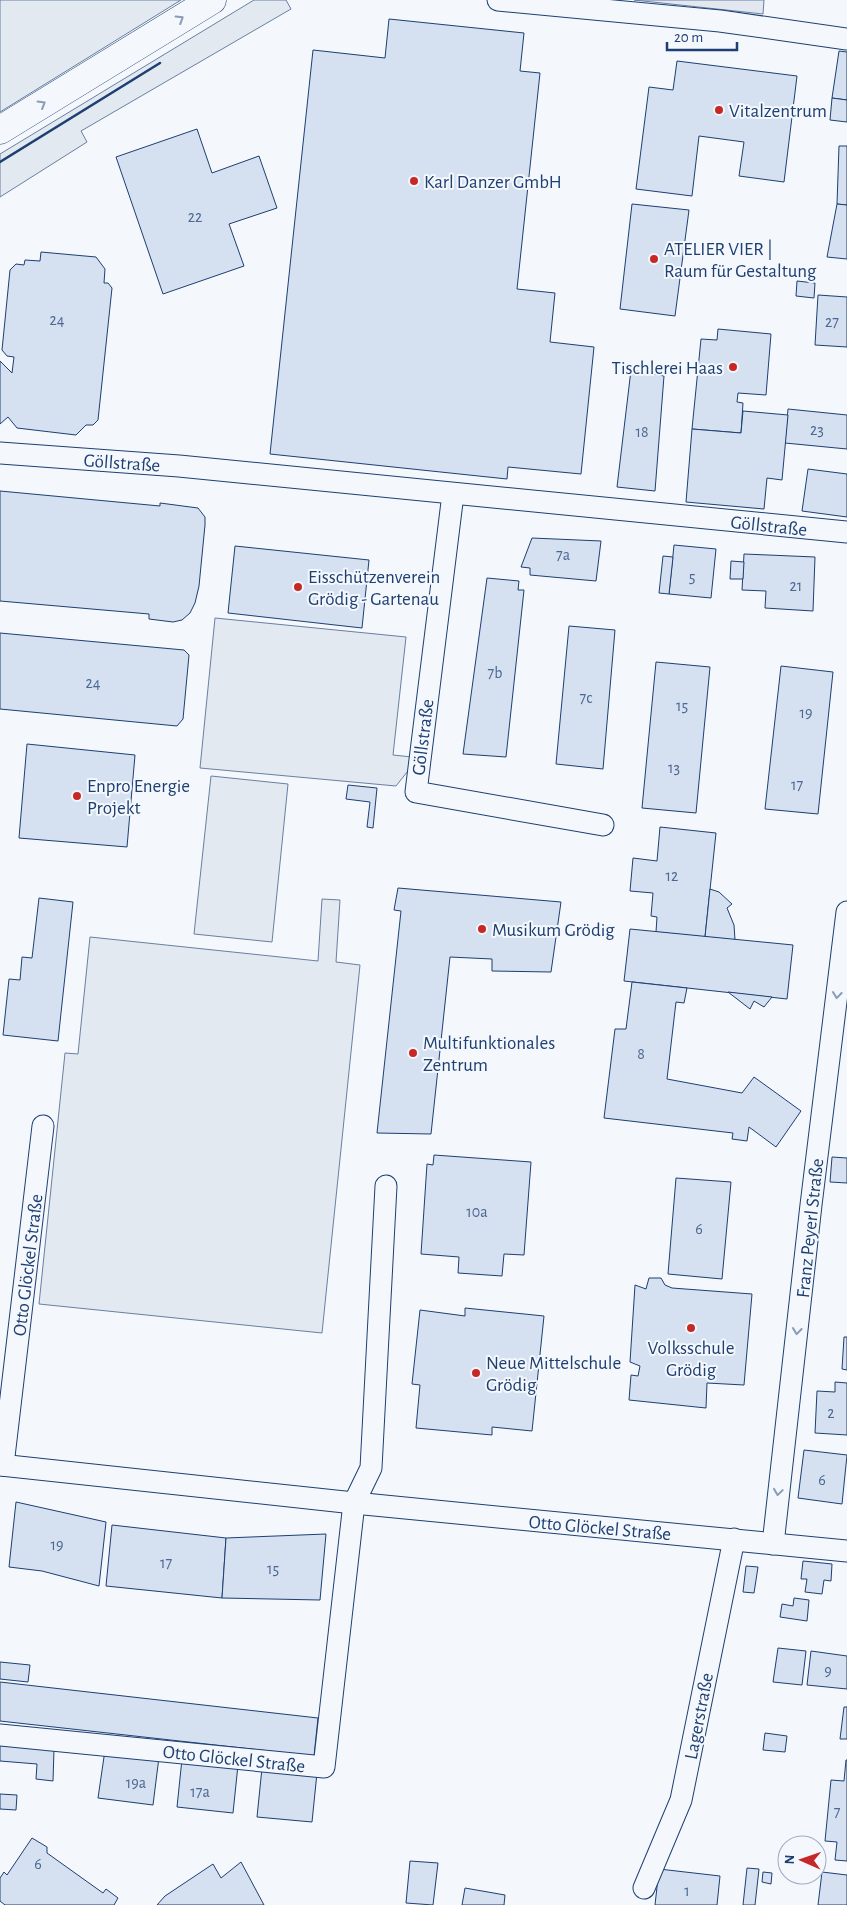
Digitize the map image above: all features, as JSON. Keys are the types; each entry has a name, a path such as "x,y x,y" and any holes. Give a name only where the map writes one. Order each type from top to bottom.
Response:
{"highway":[{"path":"0,130 212,0"}],"street":[{"path":"498,0 720,21 847,39"},
{"name":"Göllstraße","path":"0,452 179,466 847,532"},
{"name":"Göllstraße","path":"452,494 416,792 603,825"},
{"name":"Franz Peyerl Straße","path":"772,1544 847,912"},
{"name":"Otto Glöckel Straße","path":"43,1126 2,1465 354,1503 847,1551"},
{"name":"Otto Glöckel Straße","path":"0,1735 324,1766 354,1503 371,1468 386,1186"},
{"name":"Lagerstraße","path":"644,1888 681,1800 734,1539"}],"shaded area":[{"path":"0,0 181,0 0,112"},
{"path":"254,0 286,0 291,9 81,131 87,142 0,197 0,154"},
{"path":"634,0 764,0 763,14"},
{"path":"215,618 406,637 393,755 412,757 411,767 396,786 200,768"},
{"path":"211,776 288,784 272,942 194,934"},
{"path":"322,899 340,900 336,962 360,965 322,1333 39,1304 65,1053 78,1054 90,937 318,961"}],"building":[{"name":"Karl Danzer GmbH","path":"389,19 524,33 520,71 540,73 517,289 555,293 550,342 594,347 581,474 508,467 507,479 270,454 313,50 385,58"},
{"path":"839,51 847,52 847,100 832,98"},
{"name":"Vitalzentrum","path":"677,61 797,76 784,182 739,176 744,142 699,136 692,196 636,189 649,87 673,90"},
{"path":"832,98 847,100 847,122 830,120"},
{"path":"197,129 212,173 259,156 277,208 229,224 244,266 163,294 116,157"},
{"path":"839,146 847,146 847,205 837,204"},
{"name":"ATELIER VIER | Raum für Gestaltung","path":"632,204 689,210 675,316 620,309"},
{"path":"837,204 847,205 847,259 827,257"},
{"path":"41,252 96,257 105,269 104,283 108,283 112,288 98,420 93,425 86,425 76,435 17,428 8,417 0,424 0,361 12,373 14,357 7,356 2,350 10,270 16,264 24,265 25,260 40,261"},
{"path":"797,281 815,283 814,298 796,296"},
{"path":"818,295 847,297 847,347 815,345"},
{"name":"Tischlerei Haas","path":"718,329 771,334 766,395 738,393 737,402 743,403 741,433 692,429 701,339 717,340"},
{"path":"631,370 664,376 655,491 617,487"},
{"path":"788,409 847,415 847,449 785,443"},
{"path":"743,411 788,415 782,480 767,478 764,509 686,502 692,429 741,433"},
{"path":"808,469 847,474 847,517 802,511"},
{"path":"0,491 160,506 160,503 198,508 205,517 205,525 199,586 195,603 190,613 182,620 173,622 149,619 149,614 0,601"},
{"path":"532,538 601,541 596,581 530,575 530,568 521,567"},
{"path":"674,545 716,549 711,598 669,594"},
{"name":"Eisschützenverein Grödig - Gartenau","path":"235,546 369,560 362,628 228,613"},
{"path":"744,554 815,557 813,611 765,608 766,591 742,590"},
{"path":"663,556 673,557 669,594 659,593"},
{"path":"731,561 744,562 743,579 730,579"},
{"path":"487,578 519,581 518,590 524,590 506,757 463,754"},
{"path":"569,626 615,630 603,769 556,764"},
{"path":"0,633 184,650 189,655 183,719 177,726 0,709"},
{"path":"656,662 710,667 696,813 642,808"},
{"path":"781,666 833,672 818,814 765,809"},
{"name":"Enpro Energie Projekt","path":"27,744 135,755 127,847 19,838"},
{"path":"348,785 377,788 373,828 367,827 370,802 346,799"},
{"path":"660,827 716,833 705,937 656,932 657,917 651,916 653,893 630,891 633,858 657,861"},
{"name":"Multifunktionales Zentrum","path":"398,888 561,902 551,972 492,971 492,959 450,957 431,1134 377,1133 401,911 394,910"},
{"path":"710,889 719,892 732,904 727,908 734,925 735,940 705,937"},
{"path":"39,898 73,902 58,1041 3,1035 9,979 20,980 22,957 32,958"},
{"path":"630,929 793,945 787,999 624,981"},
{"path":"632,982 687,988 684,1003 676,1002 667,1079 742,1093 754,1077 801,1111 776,1147 749,1127 747,1141 732,1139 733,1133 604,1118 615,1029 626,1029"},
{"path":"728,992 772,997 764,1007 754,1001 750,1009"},
{"path":"434,1155 531,1162 524,1255 504,1254 502,1276 458,1273 459,1257 421,1254 427,1164 433,1165"},
{"path":"832,1157 847,1158 847,1183 830,1182"},
{"path":"676,1178 731,1182 722,1279 668,1274"},
{"name":"Volksschule Grödig","path":"649,1278 661,1278 665,1285 672,1288 752,1294 744,1385 707,1383 706,1408 629,1400 631,1375 638,1376 640,1366 630,1362 635,1285 646,1289"},
{"name":"Neue Mittelschule Grödig","path":"465,1308 544,1316 532,1431 492,1427 492,1435 416,1428 420,1385 412,1384 420,1310 465,1316"},
{"path":"844,1337 847,1337 847,1370 842,1369"},
{"path":"835,1382 847,1383 847,1435 815,1433 817,1391 835,1392"},
{"path":"804,1450 847,1455 842,1504 798,1498"},
{"path":"16,1502 106,1522 99,1586 42,1571 9,1567"},
{"path":"112,1525 226,1538 222,1598 106,1586"},
{"path":"326,1534 320,1600 222,1598 226,1538"},
{"path":"803,1561 832,1564 831,1581 824,1580 822,1594 805,1592 807,1579 801,1579"},
{"path":"746,1566 758,1567 754,1593 743,1592"},
{"path":"794,1598 809,1600 807,1621 780,1617 782,1604 793,1606"},
{"path":"778,1648 806,1651 802,1685 773,1682"},
{"path":"811,1651 847,1656 847,1689 807,1685"},
{"path":"0,1662 30,1665 28,1682 0,1679"},
{"path":"0,1682 318,1718 314,1756 0,1721"},
{"path":"844,1707 847,1707 847,1739 840,1739"},
{"path":"765,1733 787,1736 785,1752 763,1750"},
{"path":"0,1744 54,1749 53,1781 36,1779 37,1764 0,1761"},
{"path":"105,1750 159,1757 153,1805 98,1798"},
{"path":"182,1759 238,1765 233,1813 177,1807"},
{"path":"847,1760 847,1861 835,1860 837,1842 827,1841 826,1835 831,1780 844,1781"},
{"path":"262,1768 317,1773 312,1822 257,1817"},
{"path":"0,1794 17,1795 16,1810 0,1809"},
{"path":"32,1838 47,1847 47,1853 103,1893 106,1889 118,1898 114,1905 5,1905 0,1901 0,1878 4,1872 7,1875"},
{"path":"410,1861 438,1863 433,1905 406,1903"},
{"path":"241,1862 264,1905 157,1905 165,1896 213,1864 221,1878"},
{"path":"747,1868 759,1869 755,1905 743,1905"},
{"path":"659,1869 720,1876 717,1905 655,1905"},
{"path":"763,1872 772,1873 771,1884 762,1882"},
{"path":"827,1873 847,1875 847,1905 818,1905 820,1885 827,1885"},
{"path":"465,1888 505,1895 504,1905 462,1905"}],"wall":[{"path":"0,162 160,63"}],"place":[{"name":"Vitalzentrum","path":"719,110"},
{"name":"Karl Danzer GmbH","path":"414,181"},
{"name":"ATELIER VIER | Raum für Gestaltung","path":"654,259"},
{"name":"Tischlerei Haas","path":"733,367"},
{"name":"Eisschützenverein Grödig - Gartenau","path":"298,587"},
{"name":"Enpro Energie Projekt","path":"77,796"},
{"name":"Musikum Grödig","path":"482,929"},
{"name":"Multifunktionales Zentrum","path":"413,1053"},
{"name":"Volksschule Grödig","path":"691,1328"},
{"name":"Neue Mittelschule Grödig","path":"476,1373"}]}
